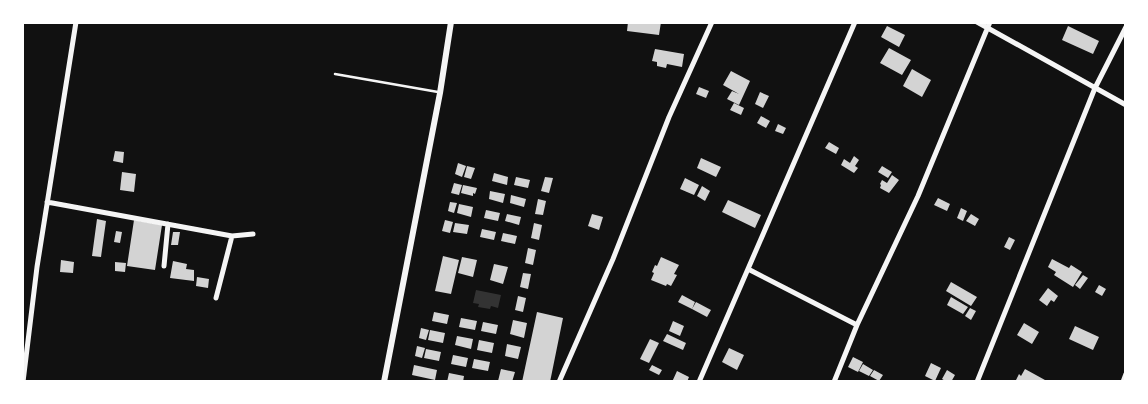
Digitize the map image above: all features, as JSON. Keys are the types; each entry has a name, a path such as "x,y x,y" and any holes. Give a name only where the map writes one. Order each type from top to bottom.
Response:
{"street":[{"path":"23,382 36,267 76,22"},
{"path":"384,382 440,92 451,22"},
{"path":"558,382 613,259 669,117 712,22"},
{"path":"698,382 855,22"},
{"path":"976,22 1126,106"},
{"path":"834,382 857,325 918,196 990,22"},
{"path":"977,382 1095,88 1126,27"},
{"path":"47,202 232,236 253,234"},
{"path":"164,266 168,224"},
{"path":"216,298 232,236"},
{"path":"748,269 857,325"},
{"path":"1123,382 1126,374"}],"lane":[{"path":"335,74 440,92"}],"shaded area":[{"path":"476,290 501,295 498,308 491,306 490,309 478,307 479,304 473,303"}],"building":[{"path":"628,22 661,22 659,35 627,31"},
{"path":"887,26 905,35 899,47 881,37"},
{"path":"1068,26 1099,41 1093,54 1062,40"},
{"path":"889,48 911,60 902,75 880,63"},
{"path":"655,49 684,54 682,67 667,64 666,68 657,66 657,62 652,61"},
{"path":"912,69 931,80 922,97 903,86"},
{"path":"731,71 750,81 739,105 727,99 732,91 739,94 723,85"},
{"path":"699,87 709,91 706,98 696,94"},
{"path":"760,92 769,96 763,108 755,104"},
{"path":"734,103 744,108 741,115 730,110"},
{"path":"761,116 770,121 766,128 757,123"},
{"path":"778,124 786,128 783,134 775,131"},
{"path":"829,142 839,148 836,154 825,148"},
{"path":"115,151 124,152 123,163 113,161"},
{"path":"854,156 859,160 855,166 858,168 854,173 841,165 844,159 850,163"},
{"path":"701,158 721,167 716,177 697,168"},
{"path":"458,163 466,166 462,177 455,174"},
{"path":"467,166 475,168 471,179 464,177"},
{"path":"882,166 892,172 888,178 878,172"},
{"path":"122,172 136,174 134,192 120,190"},
{"path":"494,173 508,177 507,185 492,181"},
{"path":"892,175 899,180 889,193 880,188 880,184 882,180 887,183"},
{"path":"516,177 530,180 528,188 514,185"},
{"path":"545,177 553,178 549,193 541,191"},
{"path":"685,178 699,185 694,195 680,189"},
{"path":"454,183 462,185 459,195 451,193"},
{"path":"463,185 477,188 475,194 473,193 473,196 461,193"},
{"path":"702,186 710,191 705,201 697,196"},
{"path":"490,191 505,194 503,203 489,199"},
{"path":"511,195 526,199 524,207 510,203"},
{"path":"938,198 950,204 947,211 934,205"},
{"path":"538,199 546,201 543,215 535,214"},
{"path":"728,200 761,215 755,228 722,212"},
{"path":"450,202 457,203 454,213 448,211"},
{"path":"459,204 473,207 471,217 457,213"},
{"path":"961,208 967,211 963,221 957,218"},
{"path":"486,210 500,213 498,221 484,218"},
{"path":"507,214 521,217 519,225 505,221"},
{"path":"592,214 603,217 599,230 588,226"},
{"path":"971,214 979,219 975,226 966,221"},
{"path":"97,219 106,221 101,257 92,256"},
{"path":"134,220 162,225 155,270 127,266"},
{"path":"445,220 453,222 450,233 442,231"},
{"path":"455,223 469,225 467,234 453,232"},
{"path":"534,223 542,225 539,240 531,238"},
{"path":"482,229 496,232 494,240 480,237"},
{"path":"116,231 122,232 120,243 114,242"},
{"path":"173,232 180,232 178,245 171,245"},
{"path":"503,233 517,236 515,244 501,241"},
{"path":"1009,237 1015,240 1010,250 1004,247"},
{"path":"528,248 536,250 533,265 525,263"},
{"path":"443,256 459,260 451,294 435,291"},
{"path":"462,257 477,260 473,277 458,273"},
{"path":"661,257 679,265 674,274 677,275 671,286 651,280 655,265 657,266"},
{"path":"1052,259 1069,268 1071,265 1082,272 1073,287 1054,275 1056,272 1048,267"},
{"path":"61,260 74,262 73,273 60,272"},
{"path":"173,261 187,264 186,269 194,270 194,281 170,278"},
{"path":"115,262 126,263 125,272 115,271"},
{"path":"494,264 508,267 503,284 490,280"},
{"path":"523,273 531,274 528,289 520,287"},
{"path":"1083,275 1088,278 1080,289 1075,285"},
{"path":"197,277 209,279 208,288 196,286"},
{"path":"951,282 977,297 971,306 946,291"},
{"path":"1099,285 1106,289 1102,296 1095,292"},
{"path":"1048,288 1058,296 1054,302 1051,300 1047,306 1039,300"},
{"path":"682,295 695,302 692,309 678,302"},
{"path":"518,296 526,298 523,312 515,310"},
{"path":"951,297 968,307 963,314 947,305"},
{"path":"696,302 711,310 707,317 692,309"},
{"path":"970,308 976,311 971,320 965,316"},
{"path":"434,312 449,315 447,324 432,321"},
{"path":"537,312 563,318 550,382 522,382"},
{"path":"461,318 477,321 475,330 459,327"},
{"path":"513,320 527,323 524,338 510,334"},
{"path":"673,321 684,326 680,336 669,331"},
{"path":"483,322 498,325 496,334 481,331"},
{"path":"1024,323 1039,332 1032,344 1017,335"},
{"path":"1075,326 1099,337 1093,350 1069,339"},
{"path":"421,328 429,330 426,340 419,338"},
{"path":"430,330 445,333 443,343 428,340"},
{"path":"667,334 686,343 683,350 663,341"},
{"path":"457,336 473,339 471,349 455,345"},
{"path":"650,339 659,343 649,363 640,359"},
{"path":"479,340 494,343 492,353 477,350"},
{"path":"507,344 521,347 518,359 505,356"},
{"path":"417,346 425,348 422,358 415,356"},
{"path":"729,348 744,355 737,370 722,362"},
{"path":"426,349 441,352 439,361 424,358"},
{"path":"453,355 468,358 466,367 451,364"},
{"path":"853,357 863,362 858,372 848,367"},
{"path":"474,359 490,362 488,371 472,368"},
{"path":"931,363 941,368 935,381 925,376"},
{"path":"863,364 873,370 869,376 859,371"},
{"path":"414,365 437,370 435,380 412,375"},
{"path":"652,365 662,370 659,375 649,370"},
{"path":"501,369 515,372 512,382 498,381"},
{"path":"1025,369 1045,380 1045,382 1015,382 1019,374 1021,376"},
{"path":"874,370 883,375 879,381 870,376"},
{"path":"947,370 955,375 951,382 942,379"},
{"path":"677,371 689,377 687,382 672,382"},
{"path":"449,373 464,376 463,382 447,382"}]}
